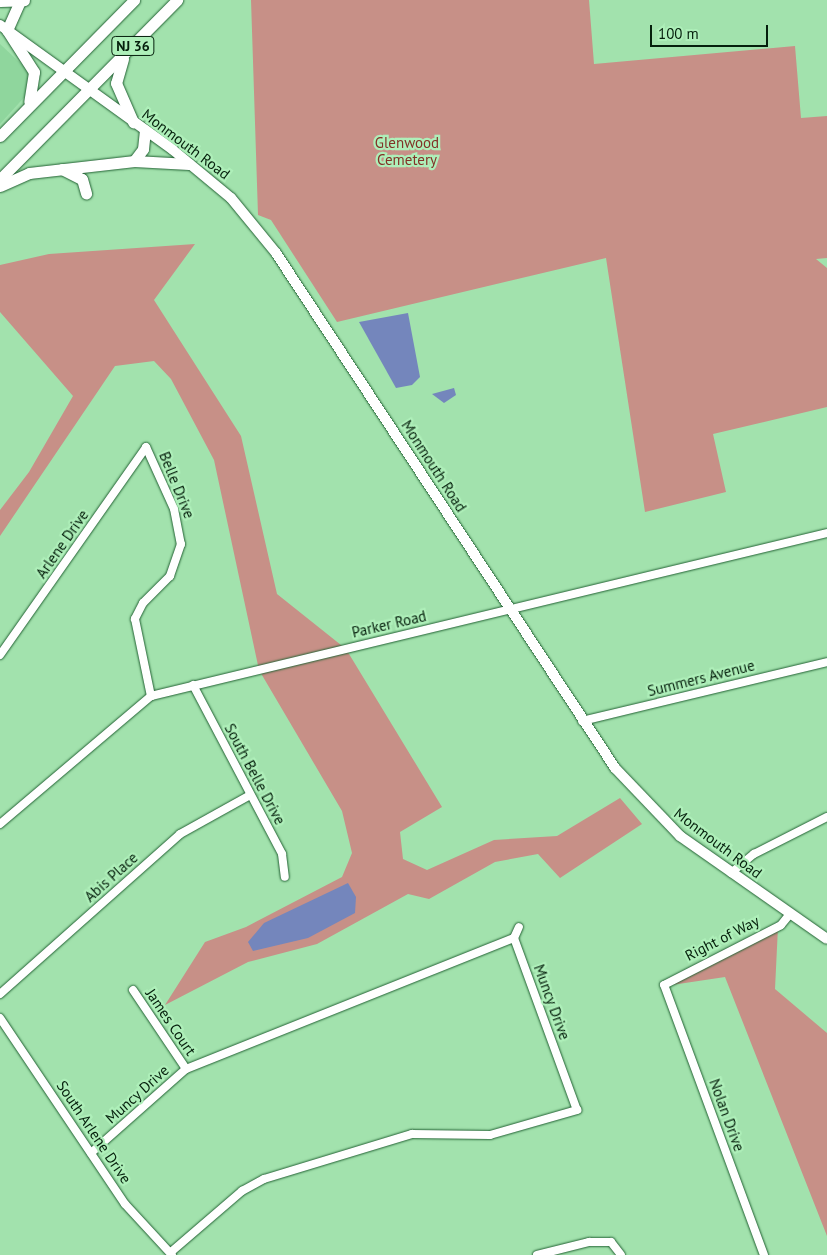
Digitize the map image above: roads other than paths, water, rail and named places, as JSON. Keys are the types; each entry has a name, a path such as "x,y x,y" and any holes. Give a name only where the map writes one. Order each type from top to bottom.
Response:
{"highway":[{"path":"0,1 23,0"},
{"path":"23,0 3,27 34,72 35,87 26,108"},
{"name":"NJ 36","path":"0,136 134,0"},
{"name":"NJ 36","path":"0,179 177,0"},
{"path":"129,50 117,71 116,83 133,122"},
{"path":"134,161 142,149 145,130"},
{"path":"0,186 29,173 60,169 134,161 189,164"},
{"path":"60,169 82,179 86,193"}],"main road":[{"name":"Monmouth Road","path":"3,27 63,73 145,130 231,198 276,253 582,721 615,768 659,818 731,873 827,939"}],"street":[{"name":"Arlene Drive","path":"0,655 146,447"},
{"name":"Belle Drive","path":"146,447 174,509 181,544 170,576 143,603 135,619 151,696"},
{"name":"Parker Road","path":"0,824 116,722 151,696 827,533"},
{"name":"Summers Avenue","path":"582,721 827,662"},
{"name":"South Belle Drive","path":"193,685 282,854 285,876"},
{"name":"Abis Place","path":"0,994 174,839 250,795"},
{"path":"731,873 754,854 827,817"},
{"name":"Right of Way","path":"664,985 781,925 790,914"},
{"path":"514,938 518,927"},
{"name":"Muncy Drive","path":"91,1153 186,1069 514,938 577,1110"},
{"name":"Nolan Drive","path":"664,985 764,1255"},
{"name":"James Court","path":"133,990 186,1069"},
{"name":"South Arlene Drive","path":"0,1018 125,1204 171,1254"},
{"path":"171,1254 242,1191 264,1179 412,1134 490,1135 577,1110 586,1114"},
{"path":"610,1242 616,1233"},
{"path":"537,1255 581,1242 610,1242 621,1255"}],"water":[{"path":"408,313 420,377 412,385 396,388 359,322"},
{"path":"454,388 456,395 444,403 432,394"},
{"path":"348,883 356,897 355,913 308,938 253,951 248,942 264,923"}],"park label":[{"name":"Glenwood Cemetery","path":"407,150"}]}
